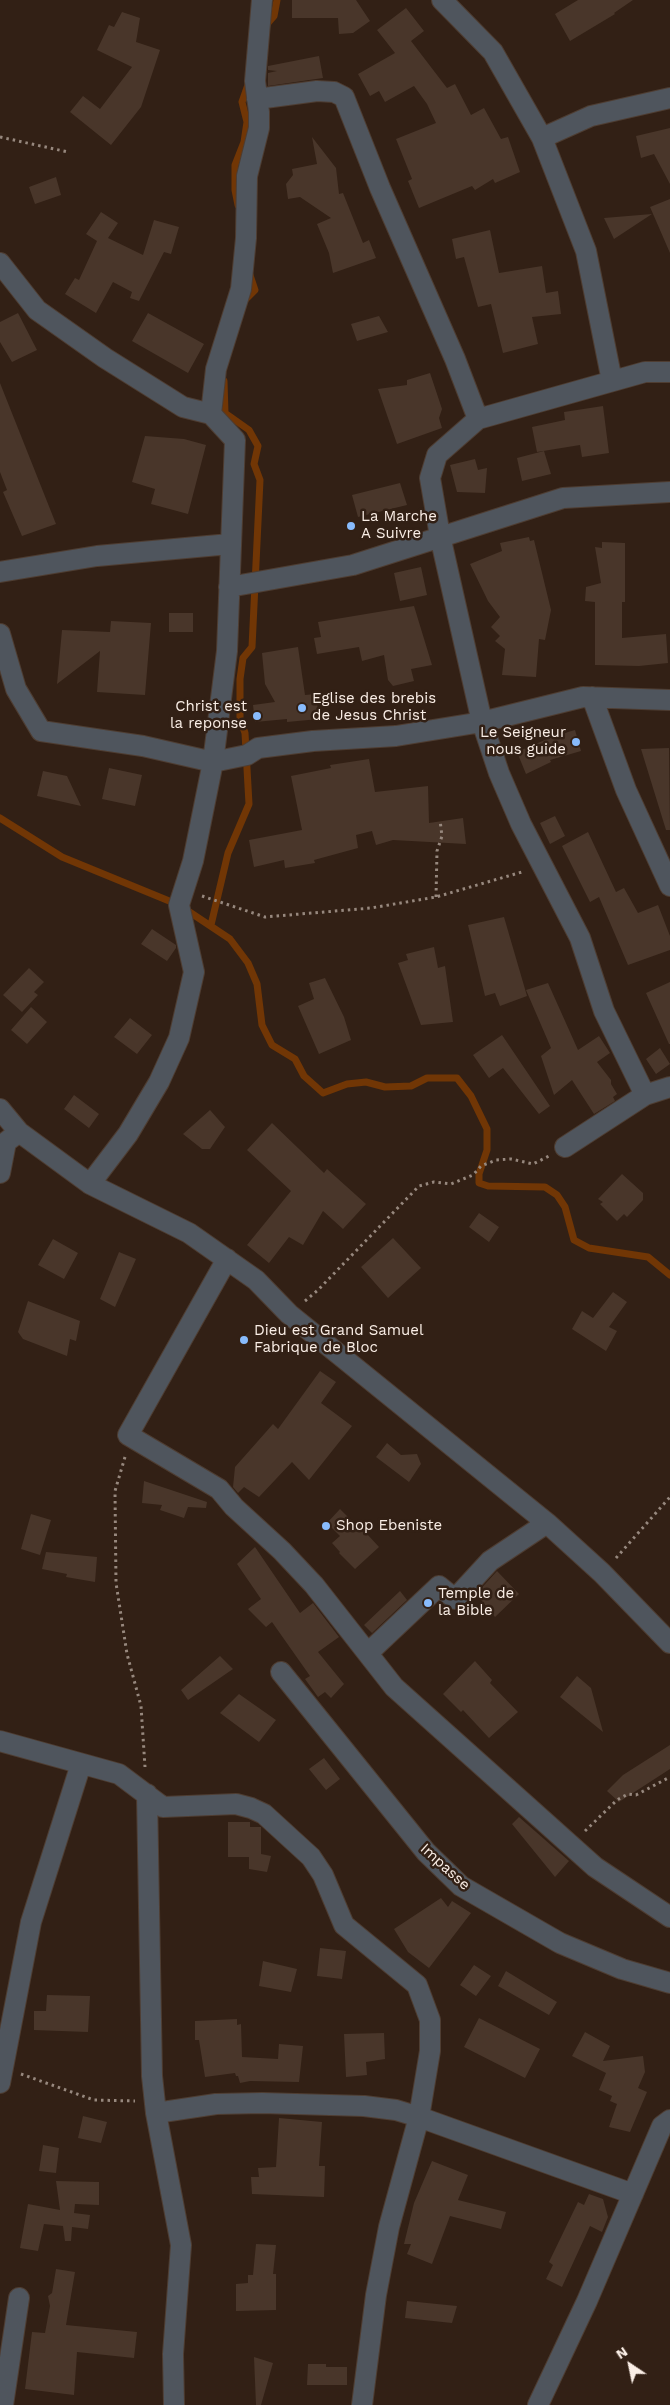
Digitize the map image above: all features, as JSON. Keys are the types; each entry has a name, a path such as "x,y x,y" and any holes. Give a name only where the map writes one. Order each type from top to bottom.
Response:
{"street":[{"path":"211,414 216,369 241,289 246,238 247,176 258,128 255,81 262,0"},
{"path":"442,0 493,52 542,138 586,251 612,381"},
{"path":"257,99 317,91 334,92 344,97 380,188 455,358 478,419"},
{"path":"542,138 591,116 670,98"},
{"path":"0,263 37,310 105,358 183,407 211,414 235,440 227,651 213,762 193,861 179,905 194,972 179,1038 159,1082 128,1134 90,1184"},
{"path":"645,1095 604,1010 580,938 542,866 498,773 482,722 440,536 430,478 437,455 478,419 645,372 670,372"},
{"path":"229,587 353,565 563,498 670,492"},
{"path":"0,572 97,556 230,544"},
{"path":"0,634 16,689 42,731 143,746 213,762 247,755 258,748 313,741 396,736 482,722 583,697 670,700"},
{"path":"592,697 601,726 626,790 670,886"},
{"path":"565,1147 645,1095 670,1087"},
{"path":"0,1109 19,1132 90,1184 189,1233 256,1280 289,1314 547,1523 602,1573 670,1643"},
{"path":"0,1173 6,1142 19,1132"},
{"path":"227,1259 128,1434 220,1489 234,1507 308,1578 394,1687 595,1867 670,1917"},
{"path":"368,1652 439,1586 455,1599 490,1561 547,1523"},
{"name":"Impasse","path":"281,1672 426,1852 461,1886 560,1943 622,1968 670,1982"},
{"path":"0,1741 120,1774 163,1807 236,1804 264,1814 311,1857 324,1875 344,1925 417,1985 430,2020 430,2051 419,2117 383,2256 362,2405"},
{"path":"1,2075 31,1922 81,1764"},
{"path":"147,1794 152,2076 181,2245 173,2354 174,2405"},
{"path":"156,2108 262,2103 364,2106 396,2110 633,2194"},
{"path":"538,2405 588,2301 662,2126 670,2120"},
{"path":"3,2405 19,2298"}],"path":[{"path":"0,137 68,152"},
{"path":"436,897 437,852 442,836 440,820"},
{"path":"179,905 194,894 265,918 370,908 436,897 542,866"},
{"path":"289,1314 318,1290 419,1186 434,1182 451,1184 473,1174 481,1166 496,1160 511,1160 533,1164"},
{"path":"128,1434 124,1462 115,1492 116,1583 126,1654 140,1706 147,1794"},
{"path":"602,1573 670,1496"},
{"path":"570,1845 618,1800 628,1794 636,1795 670,1777"},
{"path":"1,2075 94,2100 156,2108"}],"building":[{"path":"292,0 356,0 370,21 353,33 339,34 338,18 292,18"},
{"path":"578,0 633,0 615,14 570,41 555,14"},
{"path":"406,8 424,31 411,41 447,88 455,84 471,115 484,108 501,139 508,137 520,172 495,183 493,179 475,190 472,186 419,208 408,181 412,179 396,139 436,123 427,104 414,86 385,102 379,91 370,96 358,74 395,53 377,30"},
{"path":"122,12 140,18 136,42 160,50 141,107 111,145 70,112 83,96 100,109 132,67 97,50 109,25 114,27"},
{"path":"319,56 323,78 268,86 268,73 277,71 268,70 268,66"},
{"path":"670,128 670,184 654,154 641,158 636,136"},
{"path":"312,137 336,168 339,194 343,193 363,243 369,240 376,258 333,273 329,253 317,224 331,218 300,197 288,199 286,184 293,175 292,169 317,164"},
{"path":"56,177 61,195 35,204 29,187"},
{"path":"670,199 670,253 650,207"},
{"path":"101,212 118,223 108,238 143,255 154,220 179,227 171,254 164,252 139,301 130,298 132,292 113,282 96,313 65,294 75,278 79,280 97,241 86,234"},
{"path":"652,214 614,239 604,218"},
{"path":"490,230 499,273 542,266 546,293 558,291 561,314 532,317 538,344 503,353 491,304 478,307 464,257 456,259 452,239"},
{"path":"18,313 37,350 12,362 0,342 0,322"},
{"path":"148,313 204,344 188,373 132,341"},
{"path":"379,316 388,332 357,341 351,324"},
{"path":"430,373 442,409 439,418 442,428 397,444 378,389 407,385 407,380"},
{"path":"0,383 56,524 22,536 3,492 7,490 0,472"},
{"path":"603,406 609,453 582,457 580,445 537,452 532,427 565,420 564,412"},
{"path":"145,436 184,439 206,445 188,514 151,504 155,489 132,482"},
{"path":"544,451 551,474 522,481 517,458"},
{"path":"475,459 478,470 487,468 485,493 457,492 450,465"},
{"path":"400,483 407,505 358,517 352,495"},
{"path":"529,537 530,541 534,540 551,610 545,640 539,639 536,677 502,675 505,649 495,641 500,636 491,627 500,617 488,601 470,564 502,551 500,543"},
{"path":"602,542 625,543 625,602 622,602 622,638 666,634 668,663 639,666 595,665 595,602 585,601 586,587 601,583 595,547 602,548"},
{"path":"421,567 427,595 400,601 394,573"},
{"path":"414,606 432,665 411,669 414,681 393,686 388,680 384,655 362,661 359,647 317,654 314,638 321,637 318,622"},
{"path":"169,613 193,613 193,632 169,632"},
{"path":"111,621 151,623 145,695 97,692 100,651 57,684 62,630 110,632"},
{"path":"298,647 305,695 316,694 319,719 255,722 253,705 275,702 265,684 262,653"},
{"path":"575,730 581,751 550,760 551,762 526,774 517,752 554,736"},
{"path":"669,748 670,830 666,830 641,749"},
{"path":"369,759 375,792 428,786 429,823 463,818 466,844 393,840 376,845 372,831 356,835 358,848 314,860 315,863 285,868 284,860 254,867 249,840 302,830 291,776 331,768 330,765"},
{"path":"109,768 142,775 135,806 102,799"},
{"path":"43,771 67,776 81,806 37,796"},
{"path":"555,816 565,836 550,844 540,823"},
{"path":"588,832 616,892 624,888 638,913 658,905 670,936 670,950 628,965 599,897 590,902 562,846"},
{"path":"504,917 527,996 500,1006 495,993 485,996 468,925"},
{"path":"152,929 176,945 167,961 141,944"},
{"path":"434,947 438,968 445,966 453,1022 421,1025 398,963 408,960 406,954"},
{"path":"29,968 44,982 34,992 38,995 22,1012 3,995"},
{"path":"325,978 344,1017 351,1040 319,1054 298,1006 314,999 309,983"},
{"path":"670,982 670,1044 669,1044 646,993"},
{"path":"548,983 578,1050 599,1036 610,1053 597,1062 611,1080 611,1084 617,1094 613,1097 615,1101 594,1114 572,1080 554,1095 541,1056 551,1048 526,990"},
{"path":"31,1007 47,1022 27,1044 11,1030"},
{"path":"130,1018 152,1035 137,1054 114,1037"},
{"path":"502,1035 550,1106 539,1114 503,1068 489,1078 473,1055"},
{"path":"660,1048 670,1064 656,1074 646,1059"},
{"path":"74,1095 99,1114 89,1128 64,1109"},
{"path":"210,1110 225,1127 210,1149 202,1149 183,1134"},
{"path":"272,1123 324,1173 327,1169 366,1204 343,1229 323,1211 303,1245 289,1237 269,1263 247,1245 291,1191 247,1150"},
{"path":"622,1174 643,1193 643,1200 627,1217 624,1214 617,1221 600,1204 603,1202 598,1199"},
{"path":"479,1213 499,1227 489,1242 469,1227"},
{"path":"393,1238 421,1268 388,1298 361,1267"},
{"path":"53,1239 78,1253 64,1279 38,1265"},
{"path":"119,1252 136,1259 115,1307 100,1299"},
{"path":"613,1292 627,1302 609,1327 617,1331 606,1351 572,1329 582,1311 593,1318"},
{"path":"28,1301 80,1321 76,1341 70,1339 67,1356 23,1339 18,1332"},
{"path":"320,1371 336,1382 321,1403 352,1426 309,1480 292,1462 259,1497 244,1487 238,1493 233,1487 235,1467 273,1424 278,1429"},
{"path":"387,1443 401,1455 417,1454 421,1464 409,1482 376,1457"},
{"path":"144,1481 207,1502 206,1508 188,1507 184,1518 160,1510 162,1505 142,1503"},
{"path":"340,1509 354,1523 356,1522 379,1547 355,1569 332,1543 340,1536 327,1523"},
{"path":"31,1514 51,1520 40,1555 21,1549"},
{"path":"255,1547 300,1613 313,1603 339,1637 318,1652 344,1684 331,1698 325,1692 318,1697 305,1679 310,1676 272,1622 266,1627 248,1609 261,1599 237,1564"},
{"path":"46,1552 97,1557 95,1582 66,1577 67,1574 42,1569"},
{"path":"497,1571 519,1594 495,1617 476,1594"},
{"path":"400,1591 407,1600 372,1633 364,1625"},
{"path":"220,1656 233,1669 188,1700 181,1690"},
{"path":"475,1661 492,1680 490,1683 518,1712 489,1738 463,1710 461,1712 443,1694"},
{"path":"577,1676 591,1688 603,1732 560,1697"},
{"path":"239,1694 276,1720 259,1742 220,1713"},
{"path":"670,1745 670,1769 619,1802 607,1791 623,1775"},
{"path":"324,1758 340,1779 326,1790 309,1769"},
{"path":"519,1817 569,1861 555,1877 512,1824"},
{"path":"228,1822 250,1822 250,1827 261,1827 261,1854 271,1856 267,1872 249,1869 249,1857 228,1857"},
{"path":"441,1898 448,1907 452,1901 471,1913 429,1968 408,1952 394,1929"},
{"path":"320,1948 346,1951 342,1979 317,1976"},
{"path":"263,1961 297,1969 291,1992 259,1986"},
{"path":"474,1965 491,1976 476,1996 460,1985"},
{"path":"506,1971 557,2002 549,2015 498,1986"},
{"path":"47,1995 90,1996 88,2032 34,2030 34,2011 46,2011"},
{"path":"479,2018 540,2049 525,2078 464,2047"},
{"path":"237,2019 237,2025 241,2024 242,2057 278,2059 279,2044 303,2046 299,2082 250,2081 240,2083 235,2073 205,2077 199,2040 195,2040 195,2021"},
{"path":"585,2032 610,2046 603,2061 643,2056 645,2072 638,2088 647,2092 630,2132 609,2127 617,2104 610,2101 612,2096 599,2090 606,2073 572,2056"},
{"path":"384,2033 385,2059 366,2062 367,2075 346,2077 344,2034"},
{"path":"83,2116 107,2122 101,2143 78,2138"},
{"path":"279,2118 322,2122 319,2166 325,2166 324,2197 252,2194 251,2177 259,2177 258,2168 276,2167"},
{"path":"43,2145 59,2148 56,2173 39,2171"},
{"path":"432,2161 468,2175 458,2200 506,2212 501,2229 450,2216 432,2264 407,2254 411,2244 404,2244 414,2203"},
{"path":"56,2181 99,2182 99,2205 75,2204 74,2213 90,2215 88,2229 72,2227 71,2241 65,2241 63,2226 44,2224 38,2251 20,2248 28,2204 60,2210"},
{"path":"589,2194 603,2199 608,2217 602,2232 590,2226 562,2287 546,2279 553,2265 549,2262 578,2202 584,2205"},
{"path":"256,2244 276,2245 273,2274 276,2274 276,2310 236,2311 236,2284 248,2283 248,2275 253,2275"},
{"path":"56,2269 75,2272 66,2325 137,2332 134,2358 77,2352 74,2395 25,2389 32,2332 45,2333 50,2306 48,2296 52,2293"},
{"path":"407,2301 457,2306 452,2323 405,2318"},
{"path":"254,2357 273,2363 261,2405 256,2405"},
{"path":"308,2364 326,2364 326,2367 347,2367 347,2385 307,2385"}],"waterway":[{"path":"266,29 274,16 277,0"},
{"path":"238,205 235,190 235,165 244,142 247,122 242,102 249,82"},
{"path":"244,301 255,290 249,272"},
{"path":"211,925 228,853 249,804 245,733 240,719 240,679 243,658 252,647 260,480 254,464 258,446 249,430 225,413 224,381"},
{"path":"0,818 62,857 179,905 230,939 248,963 257,984 262,1025 272,1045 295,1059 304,1076 323,1093 347,1084 366,1082 385,1087 411,1086 427,1078 457,1078 471,1096 487,1129 487,1150 479,1174 479,1183 488,1186 545,1187 557,1195 565,1207 574,1240 589,1248 648,1257 670,1275"}],"place":[{"name":"La Marche A Suivre","path":"351,526"},
{"name":"Eglise des brebis de Jesus Christ","path":"302,708"},
{"name":"Christ est la reponse","path":"257,716"},
{"name":"Le Seigneur nous guide","path":"576,742"},
{"name":"Dieu est Grand Samuel Fabrique de Bloc","path":"244,1340"},
{"name":"Shop Ebeniste","path":"326,1526"},
{"name":"Temple de la Bible","path":"428,1603"}]}
